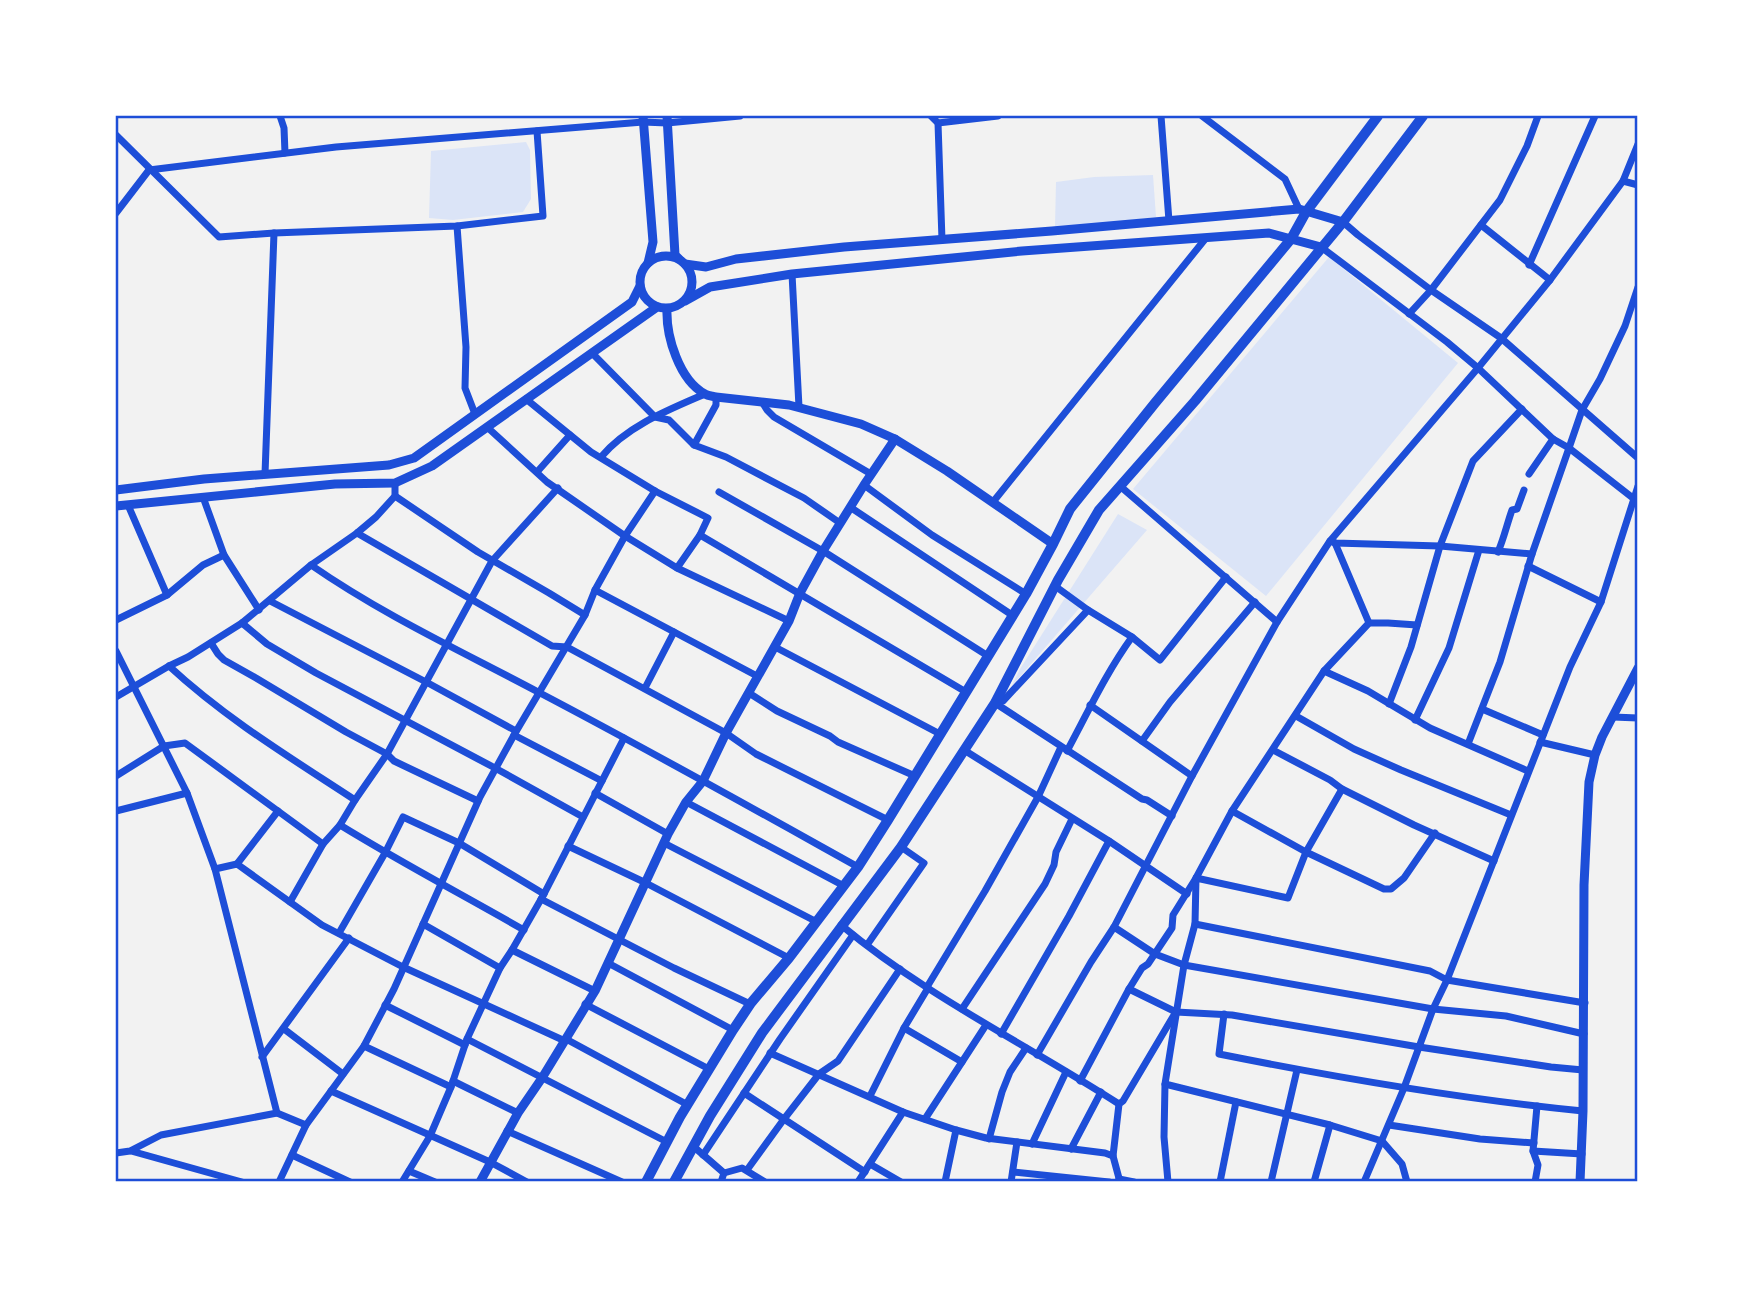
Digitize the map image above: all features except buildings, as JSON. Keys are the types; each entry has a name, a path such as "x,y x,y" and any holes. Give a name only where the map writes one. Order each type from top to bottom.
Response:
{"main road":[{"path":"646,1181 709,1069 750,1004 844,886 888,820 1026,594 1070,509 1291,239 1303,210 1378,116"},
{"path":"674,1181 709,1116 762,1033 901,847 995,702 1055,586 1099,510 1343,222 1423,116"}],"street":[{"path":"280,116 284,128 285,153"},
{"path":"116,213 149,170 349,146 537,131 643,119 740,116"},
{"path":"931,116 938,123 942,240"},
{"path":"938,123 998,116"},
{"path":"1161,116 1169,221"},
{"path":"1202,116 1285,180 1303,210"},
{"path":"1409,314 1431,290 1500,200 1527,146 1538,116"},
{"path":"1529,265 1595,116"},
{"path":"643,119 653,242 648,263"},
{"path":"667,119 675,255 690,271 692,279 690,295 685,301"},
{"path":"116,135 219,237 457,226 543,216 537,131"},
{"path":"1037,1055 1114,926 1192,776 1277,622 1332,542 1550,280 1623,181 1637,144"},
{"path":"1628,166 1637,163"},
{"path":"1623,181 1637,185"},
{"path":"1054,544 895,439 861,424 799,407 705,394 679,366 662,308 645,299 640,286 643,270 655,258 663,256 706,267 736,259 844,247 1303,210 1343,222 1431,290 1501,338 1637,458"},
{"path":"1482,225 1550,280"},
{"path":"457,226 466,347 465,388 475,414"},
{"path":"265,474 274,233"},
{"path":"116,506 335,484 394,483 432,466 592,353 662,308 680,305 710,287 792,274 1022,251 1269,233 1321,247 1447,342 1553,439 1569,448 1635,500"},
{"path":"993,502 1206,238"},
{"path":"792,274 799,407"},
{"path":"116,490 265,474 389,465 414,458 632,302 640,286"},
{"path":"1468,744 1500,662 1528,566 1583,410 1625,326 1637,287"},
{"path":"592,353 655,417 669,420 694,445 726,457 804,498 840,523"},
{"path":"600,457 611,445 655,417 705,394"},
{"path":"694,445 716,405 716,397"},
{"path":"526,399 591,452 655,491 708,518 677,568"},
{"path":"762,402 774,417 871,474"},
{"path":"1389,704 1411,647 1440,546 1474,461 1522,409"},
{"path":"486,427 548,482 625,536 677,568 789,621"},
{"path":"537,472 570,435"},
{"path":"480,1181 507,1131 595,991 666,838 686,802 703,781 726,733 789,621 800,593 823,551 895,439"},
{"path":"1529,474 1553,439"},
{"path":"116,697 188,657 259,610 311,565 376,517 395,496 394,483"},
{"path":"864,485 932,535 1026,594"},
{"path":"1120,486 1277,622"},
{"path":"1364,1181 1390,1125 1433,1009 1447,980 1570,667 1601,602 1635,500 1637,486"},
{"path":"290,902 323,844 340,825 387,754 492,561 558,488"},
{"path":"1498,552 1512,510 1517,509 1524,490"},
{"path":"279,1181 306,1125 364,1046 495,768 585,615 595,590 625,536 655,491"},
{"path":"719,492 823,551 988,656"},
{"path":"395,496 492,561 585,615"},
{"path":"203,497 224,555 259,610"},
{"path":"128,505 167,595"},
{"path":"850,507 1012,615"},
{"path":"357,533 552,646 567,647 726,733 756,754 888,820"},
{"path":"699,535 966,692"},
{"path":"1332,542 1440,546 1532,554"},
{"path":"1332,542 1369,623"},
{"path":"1415,720 1449,648 1479,550"},
{"path":"116,620 167,595 203,565 224,555"},
{"path":"311,565 338,584 858,867"},
{"path":"1528,566 1601,602"},
{"path":"1055,586 1132,637 1160,660 1226,577"},
{"path":"595,590 757,676"},
{"path":"270,601 428,683 602,781"},
{"path":"1142,741 1170,702 1255,601"},
{"path":"995,702 1003,701 1088,610"},
{"path":"242,623 267,644 316,673 583,817"},
{"path":"1080,1080 1129,989 1172,928 1173,915 1232,811 1324,671 1369,623 1418,625"},
{"path":"645,688 674,632"},
{"path":"870,1096 904,1028 985,891 1064,749 1132,637"},
{"path":"211,643 224,660 346,733 387,754 406,768 478,801"},
{"path":"775,647 940,734"},
{"path":"116,651 187,793 215,869 277,1113"},
{"path":"169,666 230,716 355,800"},
{"path":"1580,1181 1585,1003 1584,885 1589,782 1602,737 1637,668"},
{"path":"1324,671 1368,691 1430,728 1528,771"},
{"path":"749,693 777,711 838,742 915,776"},
{"path":"995,702 1064,749 1172,816"},
{"path":"1090,705 1192,776"},
{"path":"1482,709 1541,738 1595,755"},
{"path":"1296,716 1354,749 1511,815"},
{"path":"1613,717 1637,718"},
{"path":"402,1181 430,1136 466,1042 500,968 543,896 624,738"},
{"path":"116,776 164,746 185,743 323,844"},
{"path":"964,750 1109,841 1187,894"},
{"path":"1273,750 1342,789 1494,861"},
{"path":"1196,878 1288,898 1306,852 1342,789"},
{"path":"116,811 187,793"},
{"path":"595,793 666,838 817,922"},
{"path":"686,802 844,886"},
{"path":"215,869 237,864 278,811"},
{"path":"1232,811 1306,852 1384,888 1391,888 1405,878 1435,834"},
{"path":"339,933 403,817 459,843 543,896 619,939 750,1004"},
{"path":"962,1009 1045,884 1054,865 1056,852 1072,819"},
{"path":"340,825 524,930"},
{"path":"1001,1034 1109,841"},
{"path":"568,846 789,958"},
{"path":"867,945 924,863 901,847"},
{"path":"237,864 322,925 403,967 565,1040 688,1105"},
{"path":"1168,1181 1164,1136 1165,1084 1184,965 1195,924 1196,878"},
{"path":"423,924 500,968"},
{"path":"1195,924 1430,971 1447,980 1585,1003"},
{"path":"841,925 927,988 1119,1104"},
{"path":"1114,926 1154,954 1184,965 1433,1009 1506,1016 1584,1034"},
{"path":"703,1154 852,935"},
{"path":"262,1057 349,938"},
{"path":"512,950 595,991"},
{"path":"608,963 733,1030"},
{"path":"747,1170 819,1074 838,1061 900,969"},
{"path":"1129,989 1176,1012 1224,1014 1419,1047 1583,1070"},
{"path":"585,1004 709,1069"},
{"path":"385,1005 542,1078 667,1142"},
{"path":"1134,1181 1119,1180 1113,1156 1119,1104 1176,1012"},
{"path":"1224,1014 1219,1054 1404,1088 1583,1111"},
{"path":"925,1119 986,1025"},
{"path":"904,1028 962,1062"},
{"path":"284,1029 343,1074"},
{"path":"364,1046 518,1113"},
{"path":"989,1139 1010,1072 1026,1048"},
{"path":"770,1053 903,1112 956,1130 989,1139 1113,1156"},
{"path":"1271,1181 1297,1070"},
{"path":"1032,1144 1066,1072"},
{"path":"1165,1084 1330,1125 1382,1141 1402,1164 1407,1181"},
{"path":"331,1091 527,1181"},
{"path":"744,1093 865,1172"},
{"path":"1071,1149 1101,1093"},
{"path":"1220,1181 1236,1102"},
{"path":"1535,1181 1538,1165 1534,1147 1537,1106"},
{"path":"858,1181 903,1112"},
{"path":"116,1153 130,1151 161,1135 277,1113 306,1125"},
{"path":"1314,1181 1330,1125"},
{"path":"1390,1125 1582,1154"},
{"path":"946,1181 956,1130"},
{"path":"507,1131 622,1181"},
{"path":"1011,1181 1017,1142"},
{"path":"693,1146 722,1177 742,1168 765,1181"},
{"path":"130,1151 242,1181"},
{"path":"292,1155 350,1181"},
{"path":"870,1164 901,1181"},
{"path":"408,1171 435,1181"},
{"path":"1013,1172 1109,1181"}],"shaded area":[{"path":"526,142 530,150 531,199 523,212 453,220 429,218 431,151"},
{"path":"1153,175 1156,217 1055,226 1056,182 1094,177"},
{"path":"1329,257 1458,363 1266,596 1133,489"},
{"path":"1118,514 1147,530 1011,687 1020,669"}]}
